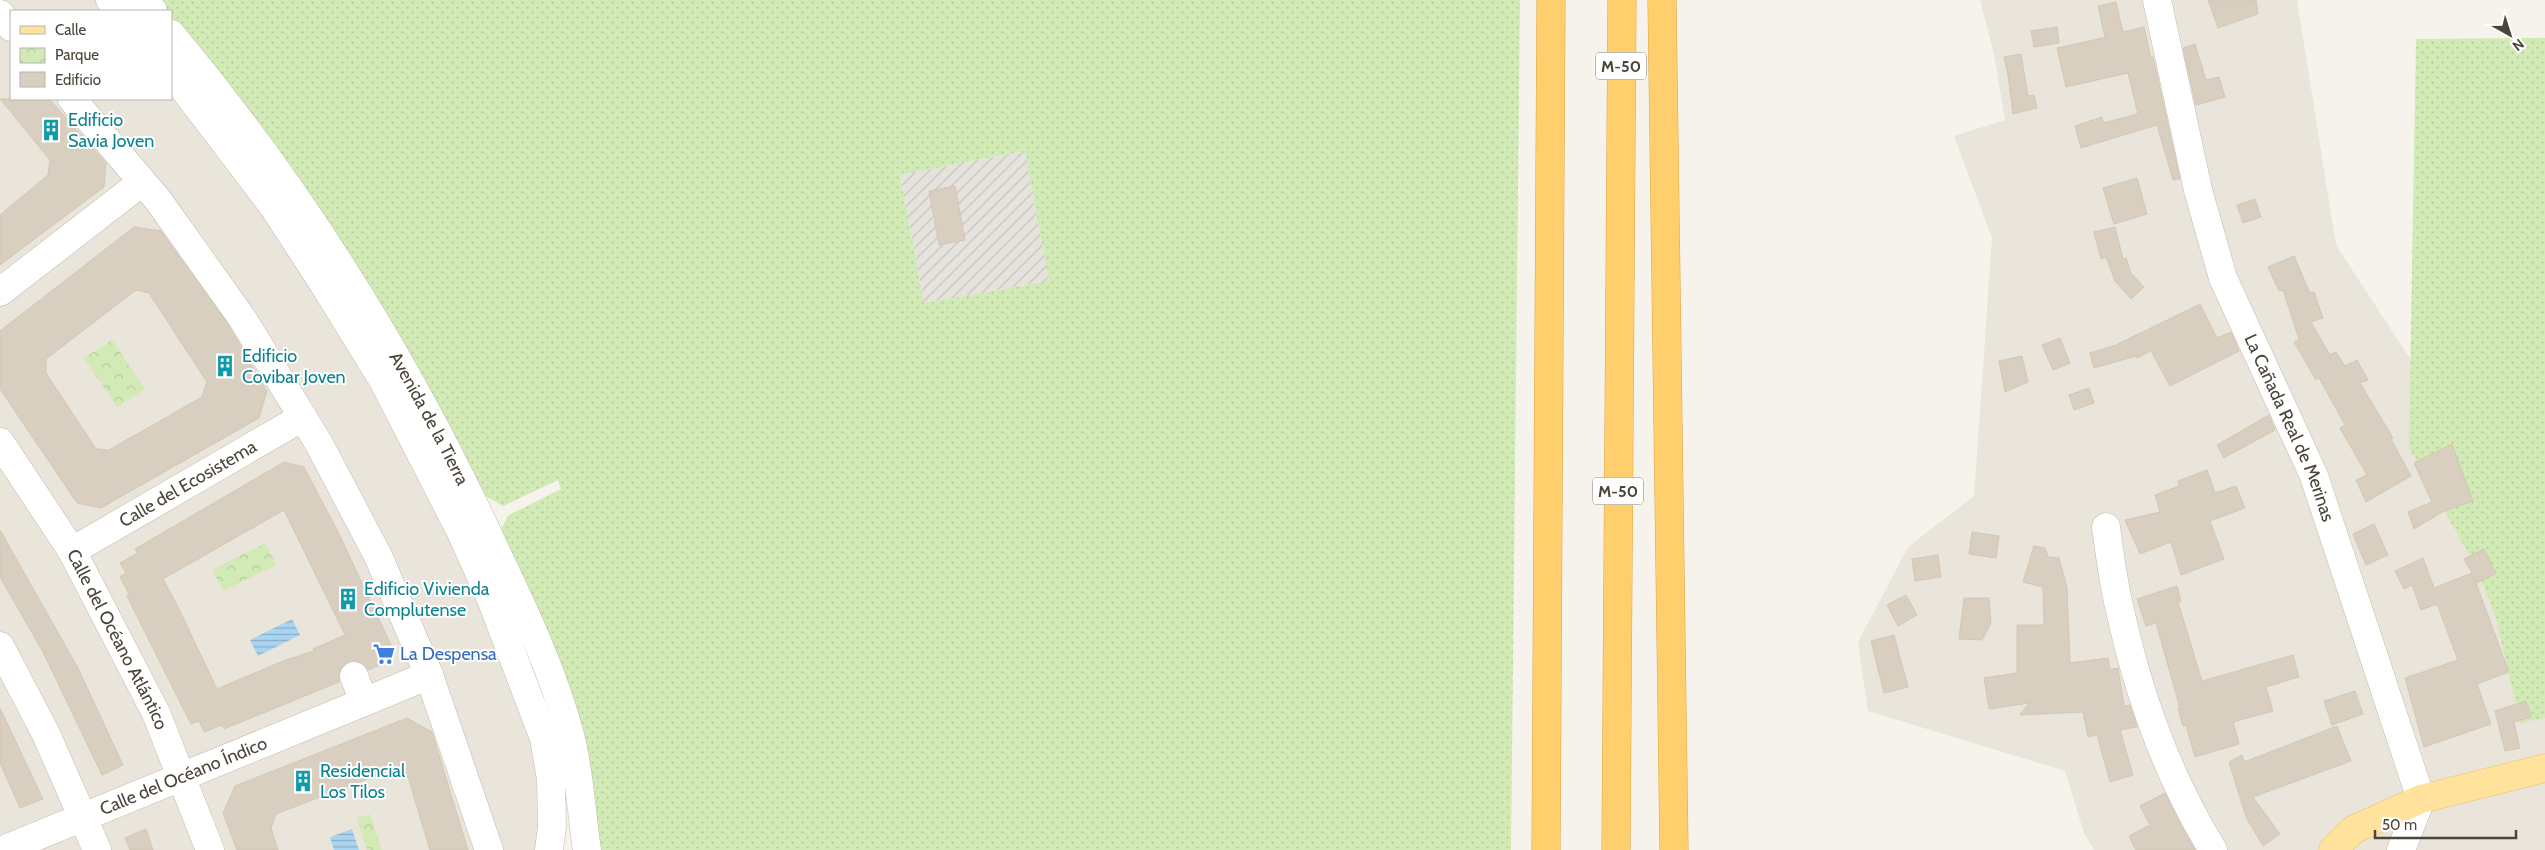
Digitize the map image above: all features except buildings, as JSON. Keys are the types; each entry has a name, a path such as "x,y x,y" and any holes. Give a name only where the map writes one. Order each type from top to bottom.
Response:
{"highway":[{"path":"1546,850 1551,0"},
{"name":"M-50","path":"1616,850 1622,0"},
{"path":"1662,0 1674,850"}],"main road":[{"path":"2333,850 2353,830 2422,799 2545,768"}],"street":[{"path":"110,0 119,10"},
{"path":"143,0 152,10"},
{"name":"La Cañada Real de Merinas","path":"2157,0 2198,190 2223,278 2314,476 2422,799"},
{"path":"0,14 10,26"},
{"name":"Avenida de la Tierra","path":"172,35 235,113 292,191 405,370 459,469 514,590 549,674 569,732 579,774 587,850"},
{"name":"Avenida de la Tierra","path":"172,73 273,206 323,283 384,382 460,530 491,599 544,738 551,779 552,827 550,850"},
{"path":"73,100 142,182 242,318 303,417 378,556 429,675 489,850"},
{"path":"0,292 142,182"},
{"name":"Calle del Ecosistema","path":"72,551 303,417"},
{"name":"Calle del Océano Atlántico","path":"0,442 72,551 156,713 210,850"},
{"path":"2106,527 2120,610 2152,724 2195,820 2213,850"},
{"path":"0,646 46,734 97,850"},
{"name":"Calle del Océano Índico","path":"3,850 429,675"},
{"path":"354,676 364,702"},
{"path":"2401,850 2422,799"}],"shaded area":[{"path":"0,0 110,0 119,10 10,10 10,100 172,100 172,73 323,283 525,683 549,850 0,850"},
{"path":"1980,0 2297,0 2336,245 2422,377 2545,635 2545,850 2094,850 2084,833 2065,771 1868,711 1858,642 1908,547 1974,496 1992,238 1954,136 2005,120 1995,59"},
{"path":"1025,151 1049,281 924,303 900,175"}],"green space":[{"path":"156,0 1520,0 1511,850 601,850 542,622 501,529 509,515 561,489 558,480 503,506 484,495 187,36 172,19 172,10 165,10","holes":["1025,151 1049,281 924,303 900,175"]},
{"path":"2545,38 2545,718 2520,723 2496,618 2478,571 2409,448 2416,39"},
{"path":"112,340 145,389 117,407 84,358"},
{"path":"265,543 276,565 223,591 212,570"},
{"path":"370,814 382,850 367,850 357,818"}],"water":[{"path":"292,619 300,635 258,656 250,640"},
{"path":"352,829 359,850 334,850 330,837"}],"place":[{"name":"Edificio Savia Joven","path":"51,130"},
{"name":"Edificio Covibar Joven","path":"225,366"},
{"name":"Edificio Vivienda Complutense","path":"348,599"},
{"name":"La Despensa","path":"384,654"},
{"name":"Residencial Los Tilos","path":"303,781"}]}
